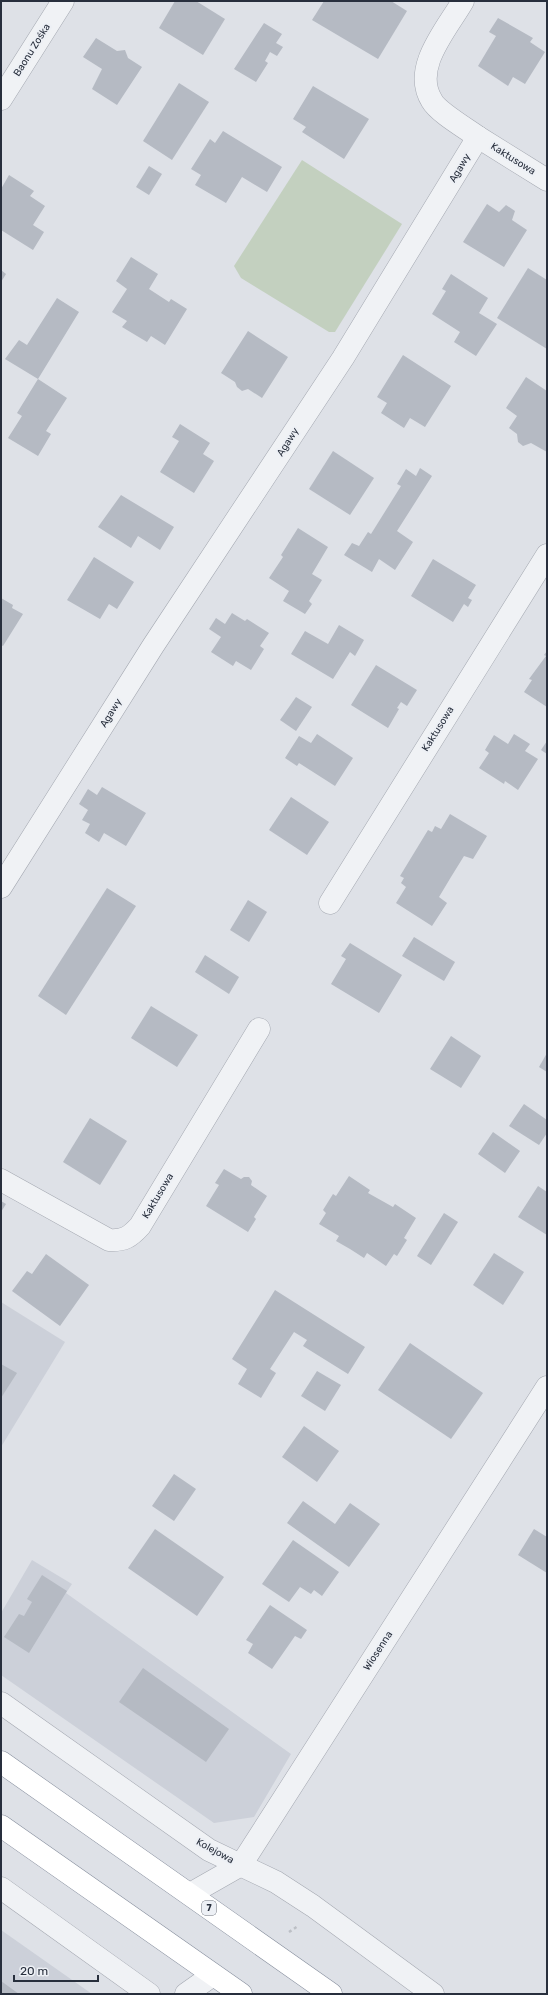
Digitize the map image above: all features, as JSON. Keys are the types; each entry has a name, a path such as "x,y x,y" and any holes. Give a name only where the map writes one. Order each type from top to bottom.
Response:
{"highway":[{"name":"7","path":"1,1762 331,1994"},
{"path":"1,1826 241,1994"}],"street":[{"name":"Baonu Zośka","path":"1,99 63,1"},
{"path":"463,1 431,54 425,72 427,89 432,102 478,137"},
{"name":"Kaktusowa","path":"478,137 547,180"},
{"name":"Agawy","path":"1,887 153,646 343,358 478,137"},
{"name":"Kaktusowa","path":"330,903 547,555"},
{"name":"Kaktusowa","path":"1,1180 109,1240 121,1241 130,1236 140,1226 259,1029"},
{"name":"Wiosenna","path":"190,1894 241,1866 547,1388"},
{"name":"Kolejowa","path":"1,1703 209,1850 276,1882 313,1906 433,1994"},
{"path":"1,1888 149,1994"},
{"path":"186,1994 213,1975"}],"shaded area":[{"path":"1,1302 65,1342 1,1447"},
{"path":"32,1560 72,1584 66,1593 291,1754 254,1817 214,1823 1,1675 1,1613"},
{"path":"1,1930 92,1994 1,1994"}],"green space":[{"path":"302,160 402,224 335,332 329,332 241,278 234,266"}],"building":[{"path":"175,1 196,1 225,19 203,55 159,28"},
{"path":"324,1 391,1 407,11 378,59 312,20"},
{"path":"498,18 533,38 530,42 545,52 525,84 513,77 508,86 478,66 496,36 489,32"},
{"path":"264,23 282,34 276,43 283,47 277,56 270,52 265,61 268,63 256,82 234,69"},
{"path":"96,38 117,51 125,50 128,58 142,67 117,105 92,89 102,69 83,57"},
{"path":"179,83 209,102 172,160 143,141"},
{"path":"313,86 369,119 344,159 302,132 306,127 293,119"},
{"path":"223,131 282,167 267,192 242,177 226,203 195,185 201,175 191,169 210,139 215,143"},
{"path":"149,166 162,174 149,195 136,187"},
{"path":"9,175 34,191 30,196 45,206 33,225 44,232 33,250 1,230 1,189"},
{"path":"487,204 499,212 506,205 515,211 512,220 527,230 504,267 463,242"},
{"path":"131,257 158,274 149,289 169,302 171,299 187,309 165,345 151,336 147,342 122,327 127,321 112,312 127,289 116,281"},
{"path":"528,268 547,280 547,349 497,318"},
{"path":"1,270 6,274 1,282"},
{"path":"451,274 488,298 479,313 497,324 476,356 454,342 460,332 432,314 446,291 442,289"},
{"path":"57,298 79,312 38,379 5,359 19,340 27,345"},
{"path":"248,331 288,357 262,398 248,389 242,391 237,387 235,382 221,373"},
{"path":"403,355 451,386 425,427 410,418 404,428 381,413 387,403 377,397"},
{"path":"526,377 547,391 547,452 531,443 523,446 518,442 517,434 509,428 517,416 506,408"},
{"path":"38,379 67,398 46,431 51,434 38,456 8,438 22,416 17,413"},
{"path":"180,424 210,443 203,454 214,461 194,493 160,472 179,441 172,437"},
{"path":"333,451 374,478 350,515 309,489"},
{"path":"420,468 432,476 397,531 413,542 395,570 379,559 372,572 344,555 352,543 359,546 368,532 371,534 401,486 397,484 406,469 416,476"},
{"path":"121,495 174,527 160,550 138,536 131,548 98,527"},
{"path":"298,528 328,547 312,574 322,580 309,601 312,604 305,614 283,601 289,591 269,578 283,557 281,555"},
{"path":"94,557 134,582 117,609 109,604 100,619 67,600"},
{"path":"433,559 476,585 468,598 472,600 468,607 464,604 453,622 411,596"},
{"path":"1,598 13,605 12,608 23,614 3,646 1,645"},
{"path":"232,613 245,621 247,619 269,633 260,646 264,649 251,670 236,661 233,666 211,652 221,637 209,629 216,618 225,624"},
{"path":"339,625 364,640 355,656 350,652 333,679 291,654 305,631 328,644"},
{"path":"547,651 547,707 524,692 532,680 529,679 546,656 544,655"},
{"path":"376,665 417,690 407,706 401,702 397,708 399,709 388,728 351,705"},
{"path":"296,697 312,707 296,731 280,720"},
{"path":"317,734 353,758 335,786 299,763 297,766 285,758 299,736 311,743"},
{"path":"514,734 530,744 525,751 538,759 518,790 505,781 504,784 479,768 489,753 485,750 494,735 508,744"},
{"path":"547,741 547,754 541,750"},
{"path":"102,787 146,813 126,846 104,833 99,842 85,833 90,824 82,820 88,810 79,804 88,789 97,795"},
{"path":"291,797 329,822 307,855 269,830"},
{"path":"450,814 487,836 473,859 464,856 451,877 439,897 447,903 432,926 396,903 406,887 401,883 404,878 400,876 428,830 432,832 435,826 441,829"},
{"path":"107,888 136,906 66,1015 38,996"},
{"path":"248,900 267,912 249,942 230,930"},
{"path":"414,937 455,962 444,981 402,956"},
{"path":"350,943 402,975 379,1013 331,984 346,959 341,956"},
{"path":"205,955 239,977 229,994 195,972"},
{"path":"151,1006 198,1035 177,1067 131,1038"},
{"path":"451,1036 481,1056 461,1088 430,1069"},
{"path":"547,1053 547,1072 539,1067"},
{"path":"524,1104 547,1120 547,1133 539,1145 509,1126"},
{"path":"90,1118 127,1141 100,1185 63,1162"},
{"path":"493,1132 520,1151 505,1173 478,1154"},
{"path":"224,1169 241,1179 244,1177 249,1177 252,1181 251,1185 267,1196 254,1217 256,1219 248,1232 206,1206 219,1185 215,1183"},
{"path":"349,1176 370,1190 368,1193 393,1207 395,1204 416,1218 404,1238 407,1240 397,1256 394,1254 386,1266 367,1253 364,1258 336,1241 339,1236 319,1224 326,1213 323,1210 333,1194 336,1196"},
{"path":"538,1186 547,1192 547,1235 518,1217"},
{"path":"1,1201 6,1204 1,1212"},
{"path":"444,1213 458,1222 431,1265 417,1256"},
{"path":"494,1253 524,1272 503,1305 473,1285"},
{"path":"46,1254 89,1285 60,1326 12,1291 27,1271 32,1274"},
{"path":"275,1290 365,1347 348,1374 303,1346 307,1340 294,1332 270,1369 276,1373 261,1398 238,1384 247,1369 232,1359"},
{"path":"410,1343 483,1393 451,1439 378,1390"},
{"path":"1,1364 17,1373 1,1398"},
{"path":"317,1371 341,1385 325,1411 301,1396"},
{"path":"304,1426 339,1451 317,1482 282,1457"},
{"path":"174,1474 196,1489 174,1521 152,1506"},
{"path":"303,1501 335,1524 350,1503 380,1524 349,1567 287,1523"},
{"path":"155,1529 224,1577 197,1616 128,1568"},
{"path":"534,1529 547,1537 547,1573 518,1555"},
{"path":"293,1540 339,1572 322,1596 314,1590 311,1594 300,1587 289,1602 262,1584"},
{"path":"42,1575 67,1591 29,1653 4,1637 19,1614 24,1616 32,1602 27,1599"},
{"path":"270,1605 307,1630 301,1639 295,1636 272,1669 248,1653 253,1644 246,1640"},
{"path":"143,1668 229,1729 206,1762 119,1702"},
{"path":"1,1981 19,1994 1,1994"}]}
